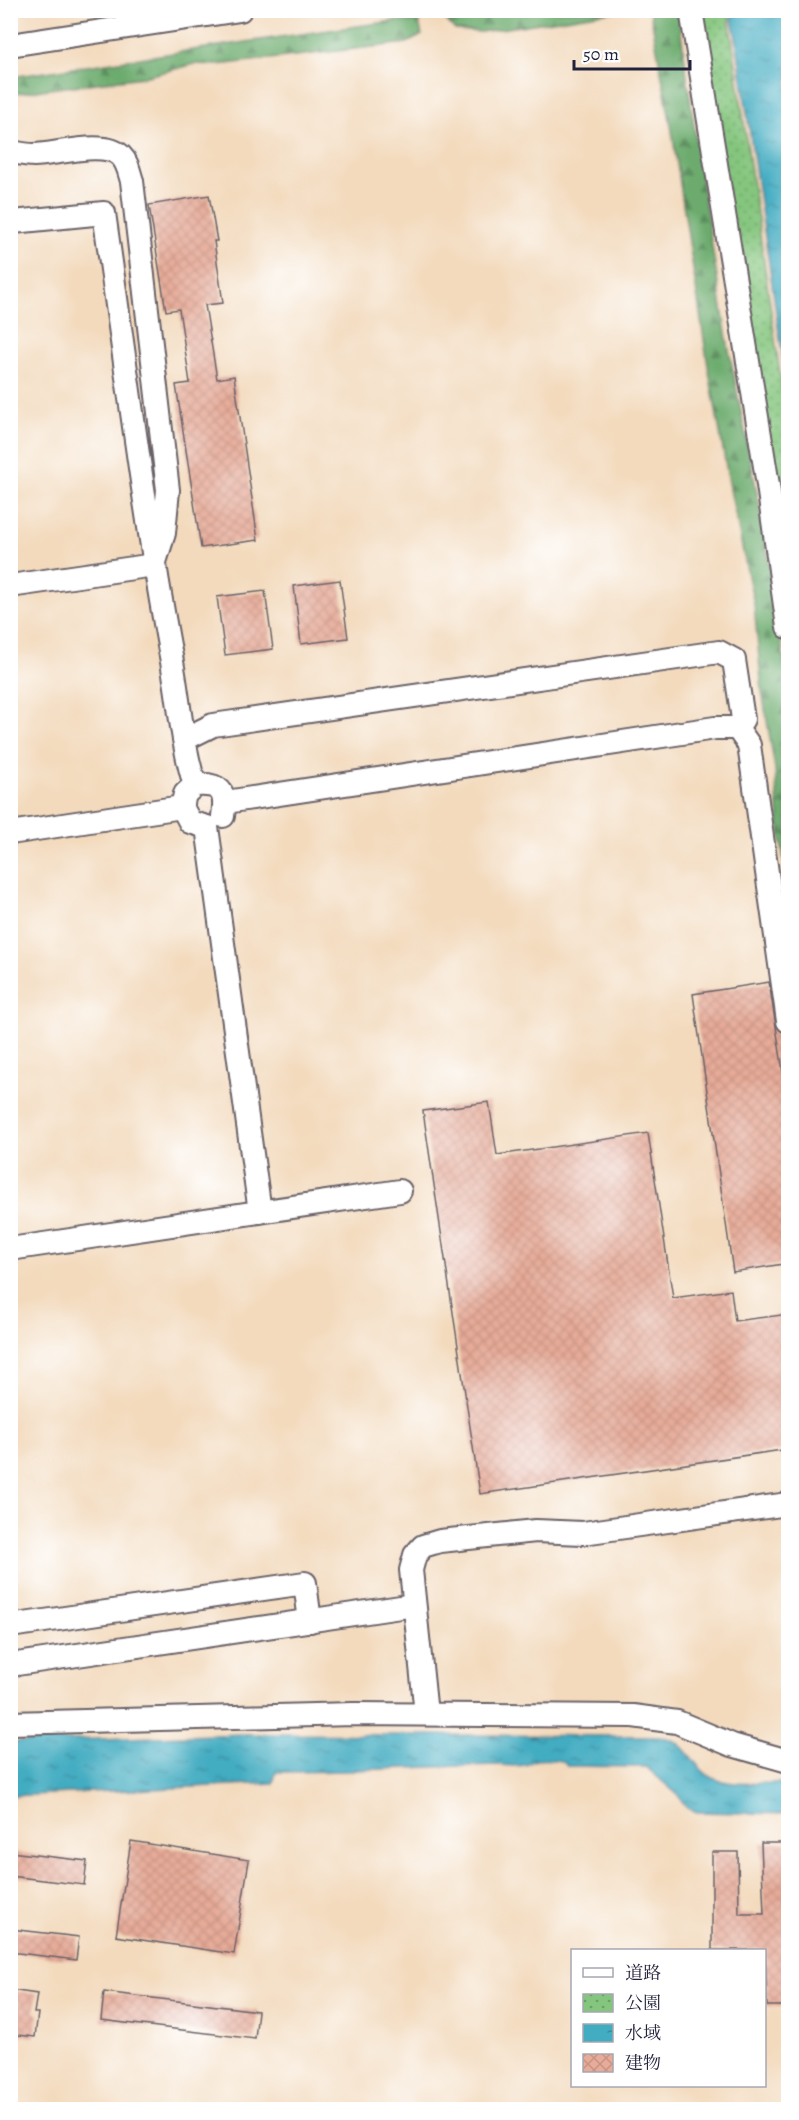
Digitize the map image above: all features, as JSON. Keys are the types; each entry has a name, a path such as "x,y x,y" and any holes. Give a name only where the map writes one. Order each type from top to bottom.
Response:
{"street":[{"path":"10,45 129,19 240,10"},
{"path":"691,10 789,627"},
{"path":"10,152 35,155 72,149 100,148 119,153 127,164 133,193 168,490 164,533 154,565"},
{"path":"12,222 104,213 154,565 189,767 195,785"},
{"path":"10,586 154,565"},
{"path":"185,739 213,725 719,652 734,660 743,719 737,728"},
{"path":"226,802 715,728 737,728"},
{"path":"737,728 749,745 789,1021"},
{"path":"209,784 221,791 226,802 223,816 207,827 190,822 182,807 185,794 195,785 209,784"},
{"path":"10,833 182,807"},
{"path":"207,827 260,1212"},
{"path":"10,1249 400,1191"},
{"path":"426,1714 411,1570 415,1555 423,1546 440,1541 536,1531 583,1533 789,1504"},
{"path":"10,1626 305,1583 310,1621"},
{"path":"10,1665 414,1605"},
{"path":"10,1723 353,1714 633,1716 677,1722 732,1745 789,1761"}],"green space":[{"path":"451,10 617,11 481,32 455,30 446,20"},
{"path":"650,11 678,11 728,345 763,524 788,686 788,886 780,835 775,769 762,691 754,604 708,366 671,125"},
{"path":"698,11 728,11 788,430 788,588"},
{"path":"394,21 419,22 422,35 407,43 217,65 195,64 143,77 11,94 11,77"}],"water":[{"path":"730,11 788,11 788,394 736,38"},
{"path":"244,1734 648,1736 667,1738 686,1751 706,1774 721,1781 788,1783 788,1814 697,1812 687,1808 678,1795 646,1767 567,1766 565,1762 544,1759 519,1766 276,1772 273,1783 11,1796 11,1742"}],"building":[{"path":"209,195 217,241 214,241 223,303 205,305 217,379 234,376 258,540 201,548 176,385 190,383 179,309 166,311 149,205"},
{"path":"340,580 348,638 301,644 294,586"},
{"path":"265,591 273,649 225,655 217,597"},
{"path":"769,982 789,1110 789,1263 733,1272 693,994"},
{"path":"489,1102 497,1155 648,1133 673,1298 731,1290 735,1321 789,1314 789,1449 480,1494 423,1111"},
{"path":"131,1841 249,1860 234,1954 116,1936"},
{"path":"761,1843 789,1843 789,2006 767,2006 766,1949 712,1949 712,1852 738,1852 739,1914 764,1914"},
{"path":"10,1852 87,1861 84,1885 10,1876"},
{"path":"10,1929 79,1937 76,1960 10,1952"},
{"path":"10,1990 37,1994 34,2013 38,2013 35,2037 10,2034"},
{"path":"104,1992 258,2011 255,2039 101,2020"}]}
